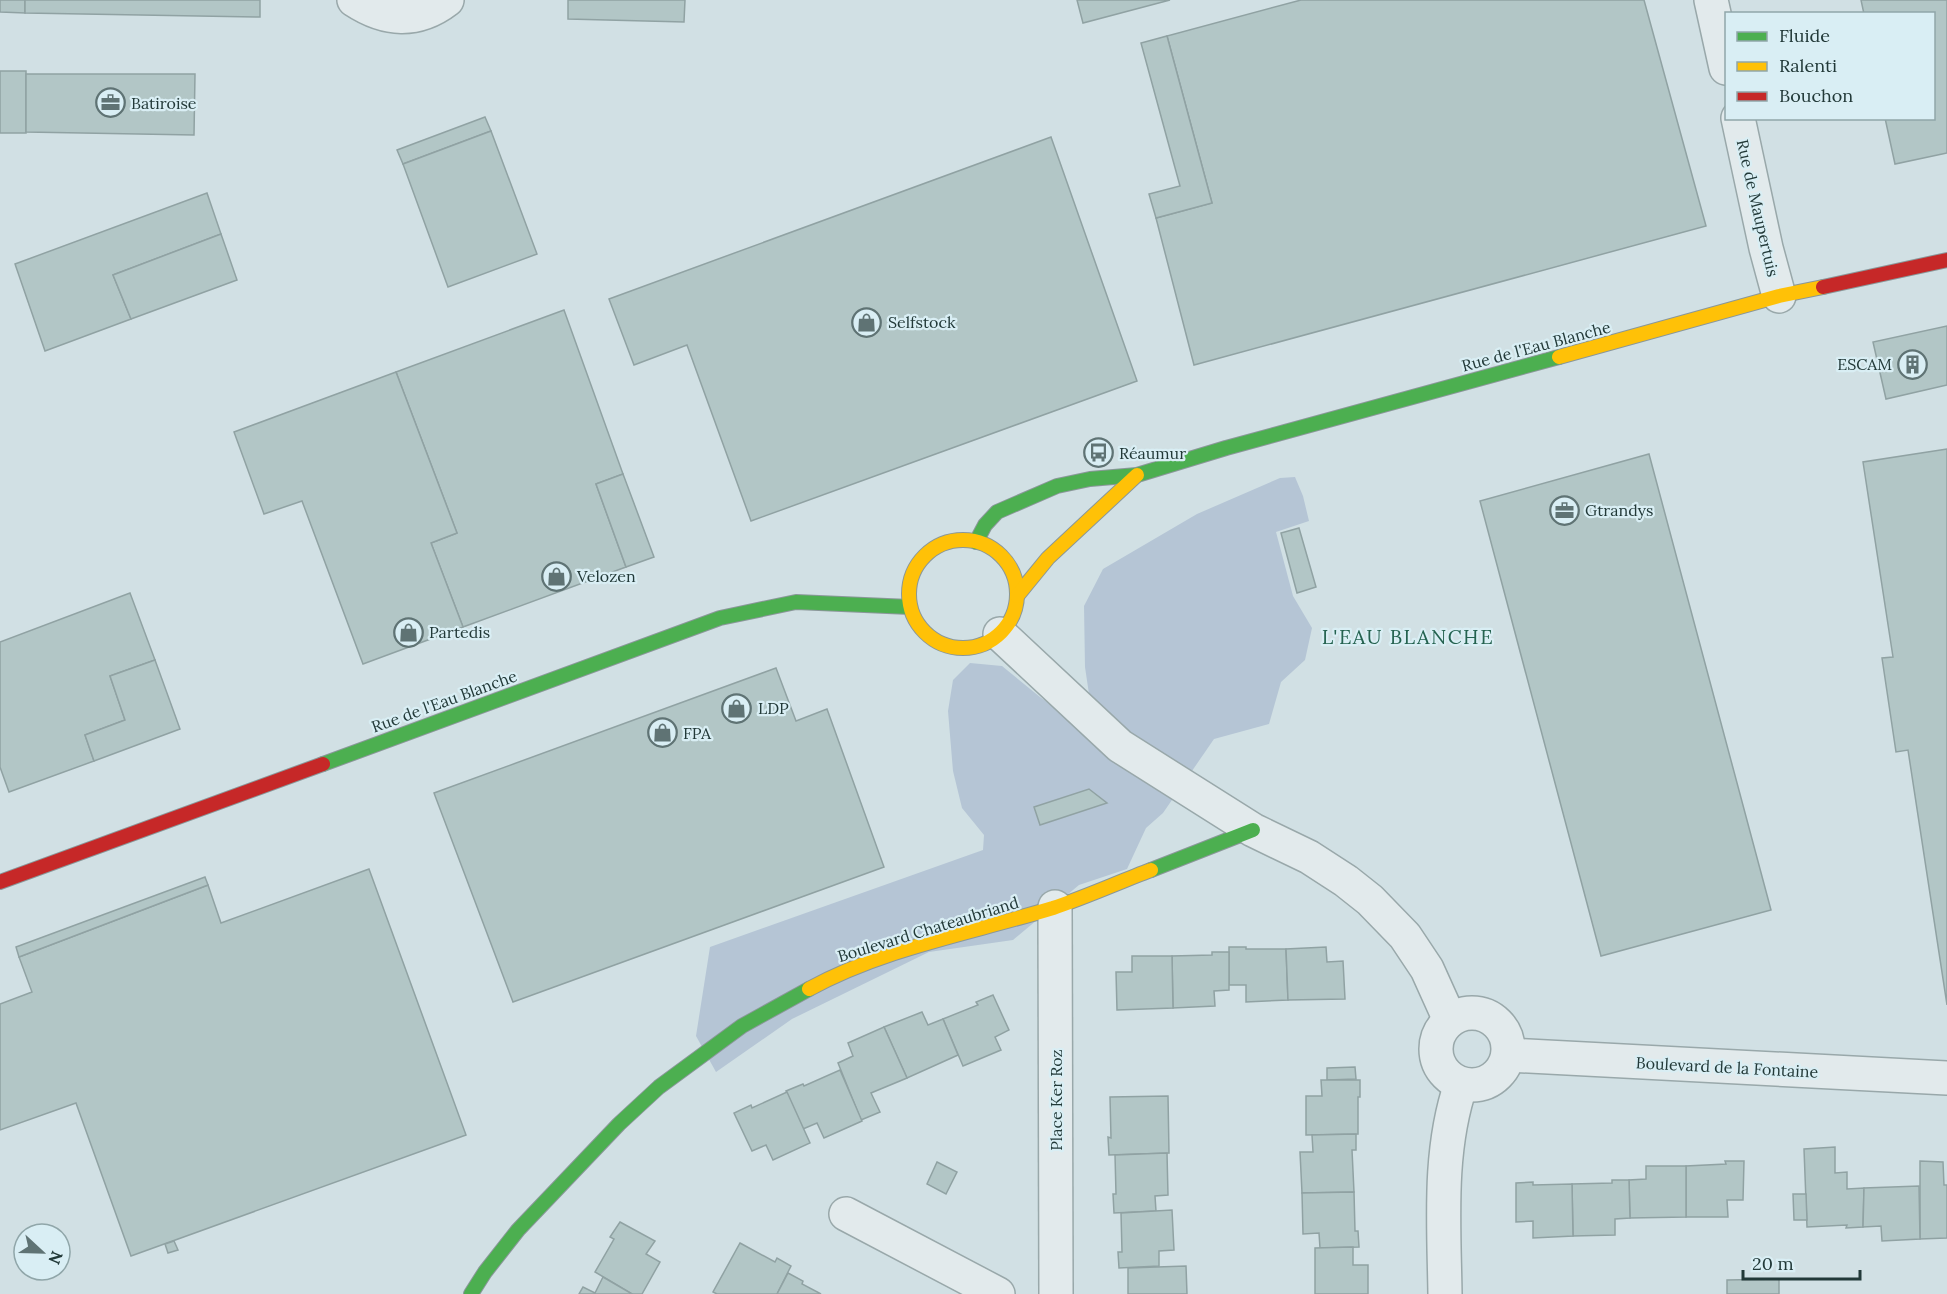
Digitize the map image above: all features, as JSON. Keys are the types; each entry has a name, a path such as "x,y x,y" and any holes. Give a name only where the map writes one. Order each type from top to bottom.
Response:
{"street":[{"path":"354,0 368,8 397,17 419,16 435,9 447,0"},
{"path":"1712,0 1725,63"},
{"name":"Rue de Maupertuis","path":"1738,120 1779,297"},
{"name":"Rue de l'Eau Blanche","path":"976,542 985,525 997,512 1057,486 1090,479 1137,476 1237,445 1779,297 1947,260"},
{"name":"Rue de l'Eau Blanche","path":"1017,596 1048,558 1137,476"},
{"path":"949,542 976,542 992,548 1008,564 1014,576 1017,596 1011,619 1000,634 986,643 972,647 959,648 934,639 923,630 910,607 910,586 913,574 928,554 949,542"},
{"name":"Rue de l'Eau Blanche","path":"0,882 720,618 796,602 910,607"},
{"path":"1000,634 1120,746 1253,830 1309,857 1370,900 1405,936 1427,969 1450,1020"},
{"name":"Boulevard Chateaubriand","path":"471,1294 518,1230 620,1124 659,1087 742,1026 833,976 883,956 1055,907 1253,830"},
{"name":"Place Ker Roz","path":"1055,907 1056,1294"},
{"path":"1466,1013 1483,1014 1498,1023 1506,1038 1508,1055 1502,1069 1491,1080 1474,1086 1461,1084 1444,1074 1435,1056 1438,1036 1450,1020 1466,1013"},
{"name":"Boulevard de la Fontaine","path":"1508,1055 1947,1078"},
{"path":"1446,1294 1443,1205 1447,1142 1453,1108 1461,1084"},
{"path":"846,1214 998,1294"}],"shaded area":[{"path":"1295,477 1303,496 1309,521 1276,532 1293,596 1312,628 1305,660 1281,682 1269,724 1214,739 1163,813 1146,828 1127,869 1079,885 1013,940 929,952 792,1019 716,1072 696,1036 710,947 983,850 984,835 962,808 953,771 948,711 953,680 970,663 1002,666 1081,726 1089,694 1085,667 1084,606 1103,569 1197,514 1280,478"}],"building":[{"path":"0,0 25,0 25,13 0,12"},
{"path":"25,0 260,0 260,17 25,13"},
{"path":"568,0 685,0 684,22 568,19"},
{"path":"1077,0 1170,0 1083,23"},
{"path":"1301,0 1644,0 1706,226 1194,365 1156,218 1212,203 1167,36"},
{"path":"1861,0 1947,0 1947,153 1895,164 1885,120 1935,120 1935,12 1864,12"},
{"path":"1167,36 1212,203 1156,218 1149,194 1180,186 1141,43"},
{"path":"0,71 26,71 26,133 0,133"},
{"name":"Batiroise","path":"26,74 195,74 194,135 26,132"},
{"path":"485,117 491,131 403,164 397,150"},
{"path":"491,131 537,254 448,287 403,164"},
{"name":"Selfstock","path":"1051,137 1137,381 751,521 687,345 634,365 609,299"},
{"path":"207,193 221,234 113,275 131,319 45,351 15,264"},
{"path":"221,234 237,280 131,319 113,275"},
{"path":"564,310 623,474 596,484 626,567 463,627 431,543 457,533 396,372"},
{"name":"ESCAM","path":"1947,326 1947,385 1886,399 1873,342"},
{"path":"396,372 457,533 431,543 463,627 363,664 302,501 264,514 234,432"},
{"path":"1947,449 1947,1005 1908,750 1896,752 1882,658 1893,657 1863,462"},
{"path":"1649,454 1771,910 1601,956 1480,501"},
{"path":"623,474 654,557 626,567 596,484"},
{"path":"1299,528 1316,587 1297,593 1281,533"},
{"path":"130,593 155,660 110,676 125,720 85,735 94,761 9,792 0,767 0,642"},
{"path":"155,660 180,729 94,761 85,735 125,720 110,676"},
{"path":"776,668 796,721 827,709 884,867 513,1002 434,793"},
{"path":"1089,789 1107,803 1040,825 1034,807"},
{"path":"369,869 466,1135 131,1256 76,1103 0,1130 0,1004 32,992 19,957 208,885 221,923"},
{"path":"205,877 208,885 19,957 16,947"},
{"path":"1229,947 1286,949 1288,1000 1246,1002 1246,985 1229,985"},
{"path":"1326,947 1327,962 1343,961 1345,999 1288,1000 1286,949"},
{"path":"1212,952 1229,952 1229,990 1214,991 1215,1006 1173,1008 1172,956 1212,955"},
{"path":"1132,956 1172,956 1173,1008 1117,1010 1116,972 1132,972"},
{"path":"993,995 1009,1030 995,1037 1001,1050 963,1066 943,1019 978,1005 976,1002"},
{"path":"922,1012 928,1025 943,1019 958,1055 907,1078 884,1027"},
{"path":"884,1027 907,1078 871,1093 880,1112 861,1120 838,1063 853,1056 848,1043"},
{"path":"1355,1067 1356,1079 1327,1080 1327,1068"},
{"path":"840,1070 862,1121 824,1138 817,1123 803,1129 786,1091 803,1084 804,1086"},
{"path":"1321,1080 1360,1080 1358,1134 1306,1135 1306,1096 1322,1096"},
{"path":"787,1092 810,1143 773,1160 766,1145 752,1151 734,1113 751,1105 752,1108"},
{"path":"1168,1096 1169,1153 1109,1155 1110,1097"},
{"path":"1356,1134 1356,1150 1352,1150 1354,1192 1302,1193 1300,1152 1313,1152 1312,1135"},
{"path":"1835,1147 1835,1173 1847,1172 1847,1189 1864,1188 1863,1227 1846,1228 1847,1225 1807,1227 1804,1149"},
{"path":"1167,1153 1168,1195 1155,1196 1156,1211 1114,1213 1115,1155"},
{"path":"1725,1161 1744,1161 1743,1200 1727,1200 1728,1217 1686,1217 1686,1166 1726,1164"},
{"path":"1920,1161 1943,1162 1944,1185 1947,1185 1947,1238 1920,1239"},
{"path":"937,1162 957,1172 946,1194 927,1184"},
{"path":"1646,1166 1686,1166 1686,1217 1630,1218 1629,1180 1646,1179"},
{"path":"1612,1180 1629,1180 1630,1218 1615,1219 1615,1235 1573,1236 1572,1184 1612,1183"},
{"path":"1533,1182 1533,1185 1572,1184 1573,1236 1533,1238 1533,1221 1516,1222 1516,1183"},
{"path":"1919,1186 1920,1239 1882,1241 1881,1226 1863,1227 1864,1188"},
{"path":"1354,1192 1355,1231 1358,1231 1359,1247 1320,1248 1319,1233 1303,1234 1302,1193"},
{"path":"1793,1194 1806,1194 1807,1220 1794,1220"},
{"path":"1172,1210 1174,1250 1159,1251 1159,1266 1119,1268 1118,1252 1122,1252 1121,1213"},
{"path":"620,1222 655,1241 646,1254 660,1262 642,1294 632,1294 595,1272 614,1239 610,1237"},
{"path":"174,1241 178,1250 168,1253 165,1244"},
{"path":"740,1243 775,1262 777,1258 791,1266 777,1294 717,1294 713,1292"},
{"path":"1353,1247 1353,1265 1368,1265 1368,1294 1315,1294 1315,1248"},
{"path":"1186,1266 1187,1294 1128,1294 1128,1268"},
{"path":"788,1273 803,1281 802,1284 821,1294 777,1294"},
{"path":"603,1277 632,1294 579,1294 583,1287 595,1293"},
{"path":"1779,1279 1779,1294 1727,1294 1727,1280"}],"traffic: fast":[{"path":"976,542 985,525 997,512 1057,486 1090,479 1137,475 1226,448 1559,357"},
{"path":"323,764 720,618 796,602 910,607"},
{"path":"1151,870 1253,830"},
{"path":"471,1294 518,1230 619,1124 659,1087 742,1026 809,989"}],"traffic: slow":[{"path":"1559,357 1779,296 1823,287"},
{"path":"1017,596 1048,558 1137,475"},
{"path":"963,540 984,544 1001,556 1013,573 1017,594 1013,615 1001,632 984,644 963,648 942,644 925,632 913,615 909,594 913,573 925,556 942,544 963,540"},
{"path":"809,989 898,952 1053,908 1151,870"}],"traffic: jam":[{"path":"1823,287 1947,260"},
{"path":"0,882 323,764"}],"place":[{"name":"Batiroise","path":"110,103"},
{"name":"Selfstock","path":"867,322"},
{"name":"ESCAM","path":"1913,364"},
{"name":"Réaumur","path":"1098,453"},
{"name":"Gtrandys","path":"1564,510"},
{"name":"Velozen","path":"556,576"},
{"name":"Partedis","path":"408,632"},
{"name":"LDP","path":"737,708"},
{"name":"FPA","path":"662,733"}],"district":[{"name":"L'EAU BLANCHE","path":"1408,637"}]}
